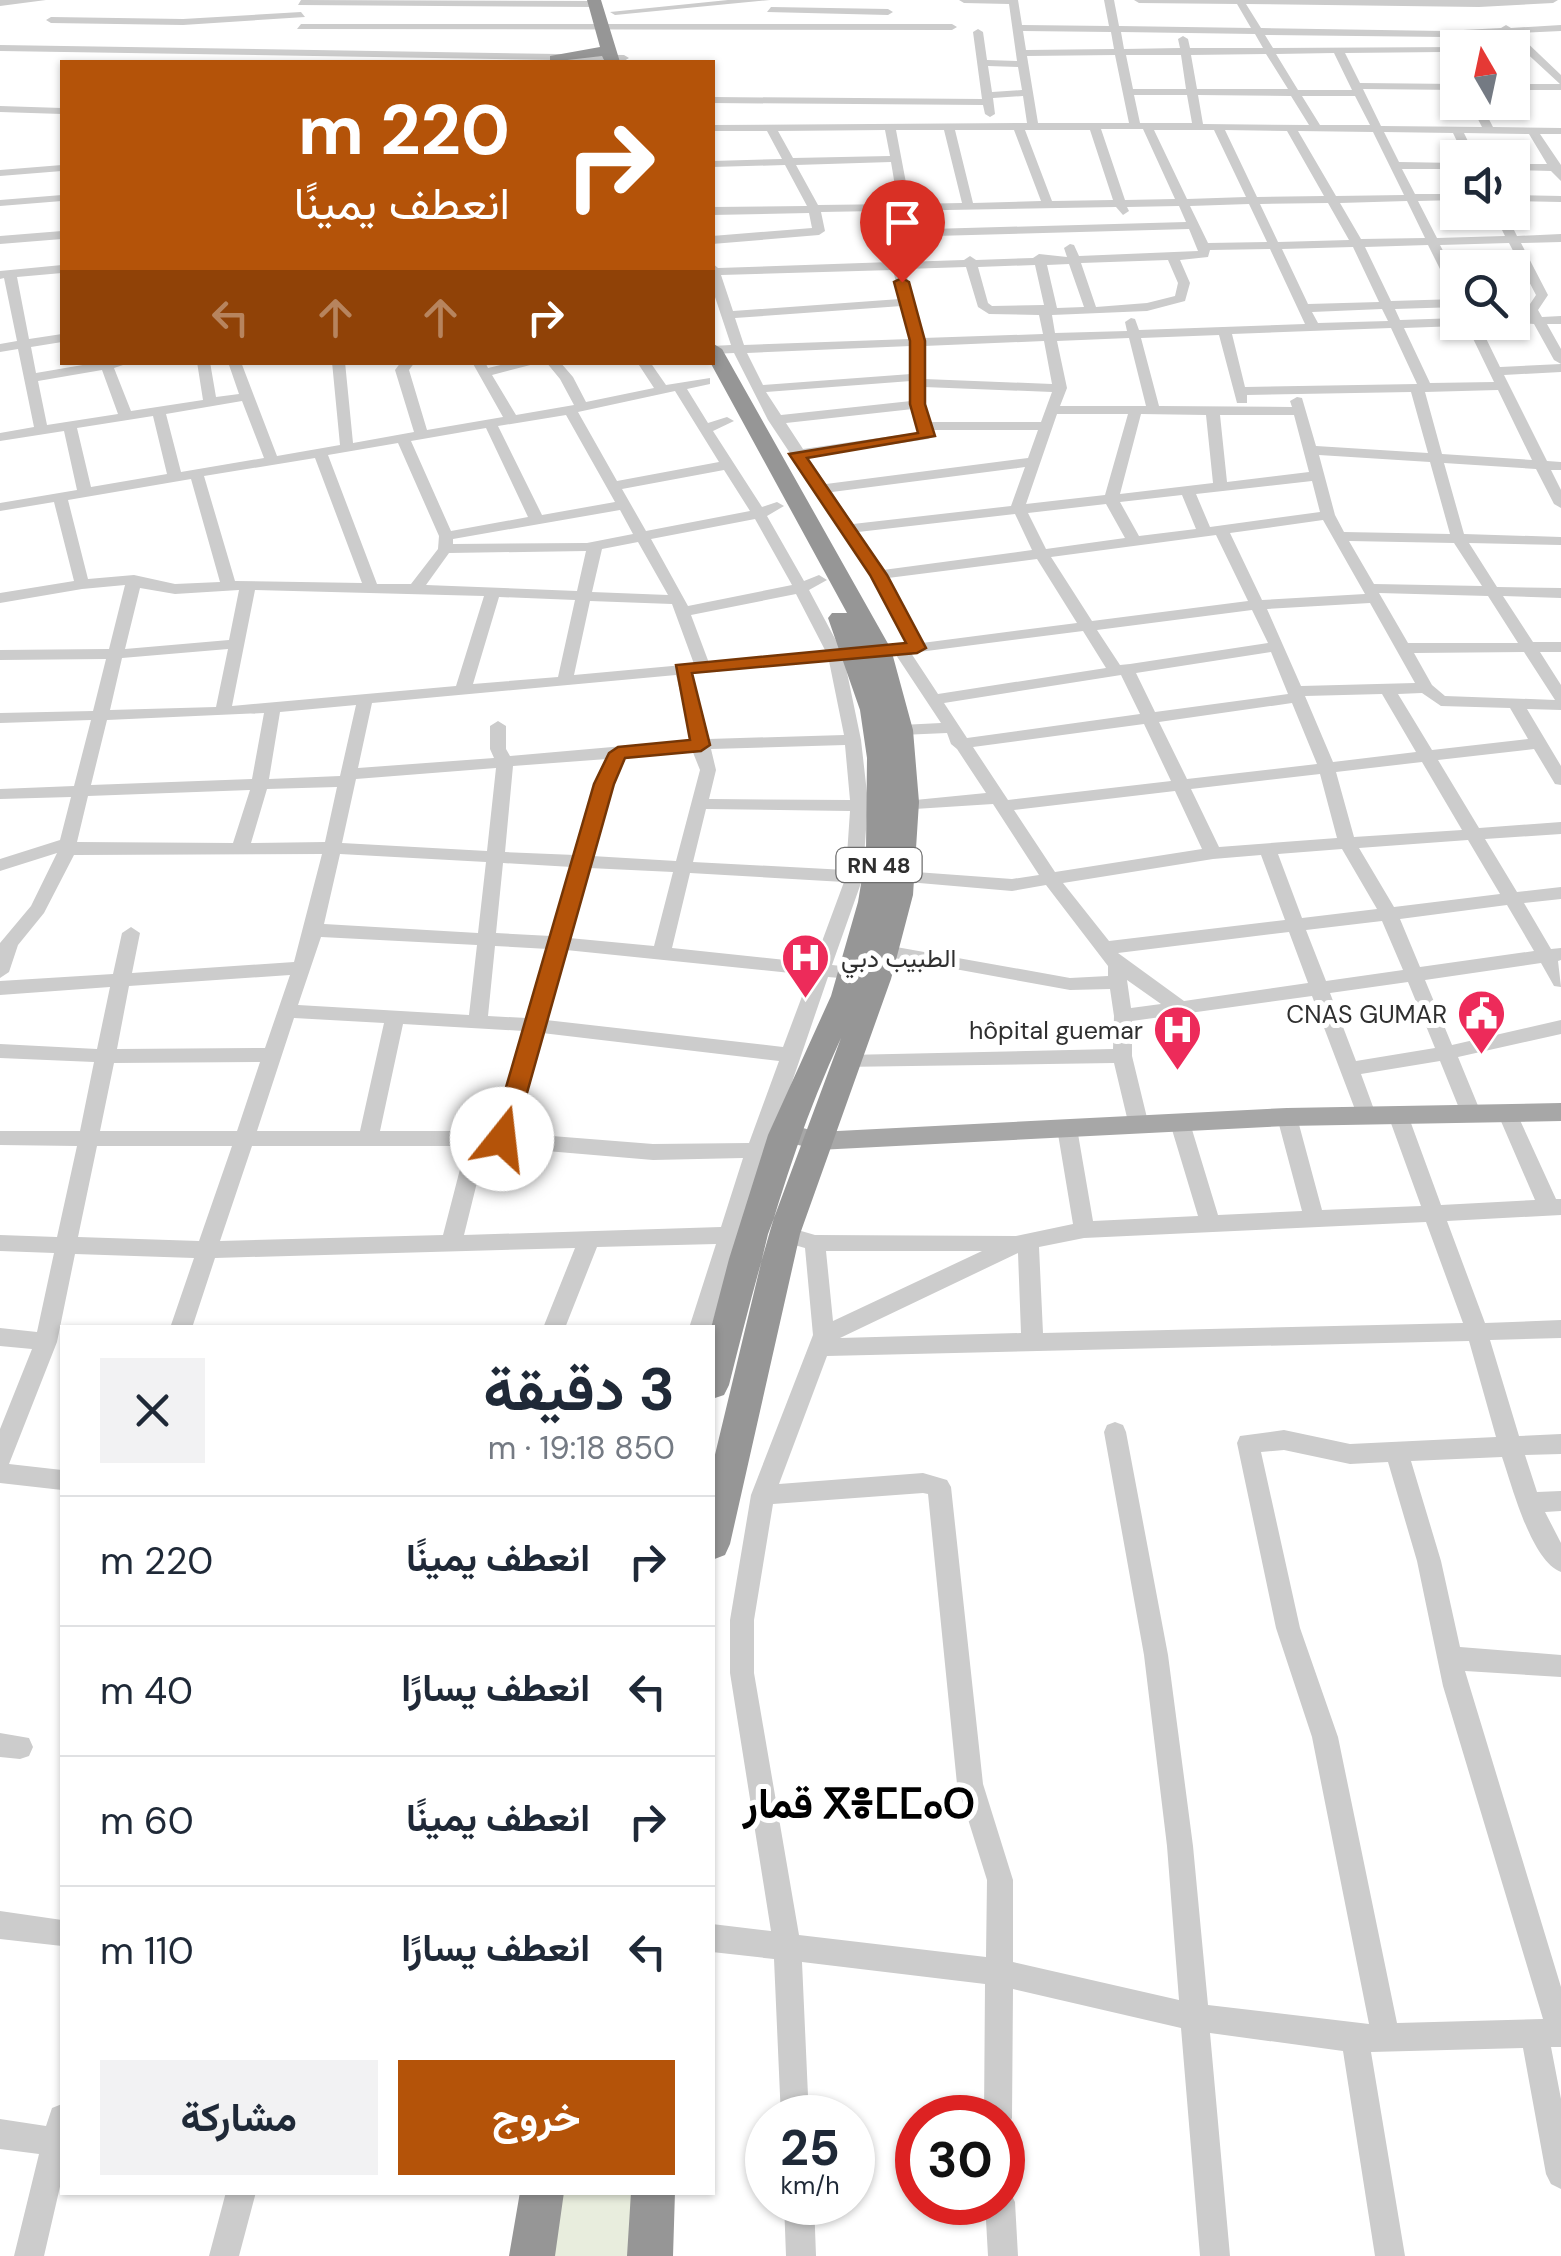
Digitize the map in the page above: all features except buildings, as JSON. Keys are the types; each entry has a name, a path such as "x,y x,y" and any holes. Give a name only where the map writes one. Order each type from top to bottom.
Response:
{"highway":[{"path":"570,60 616,58 611,29 595,3"},
{"name":"RN 48","path":"715,1374 784,1132 852,973 878,877 906,806 901,730 878,651 722,350"},
{"name":"RN 48","path":"686,381 810,584 878,651 876,724 882,840 878,877 885,951 784,1234 722,1461 715,1519"},
{"path":"532,2256 542,2195"},
{"path":"650,2256 652,2195"}],"main road":[{"path":"796,1104 885,1134"},
{"path":"784,1132 818,1140 1287,1117 1561,1112"}],"street":[{"path":"0,3 41,0"},
{"path":"153,51 154,0"},
{"path":"237,52 238,0"},
{"path":"964,0 1014,0 1033,126"},
{"path":"715,269 1202,254 1204,246 1141,126 1109,0"},
{"path":"1139,0 1558,0"},
{"path":"1176,0 1198,126"},
{"path":"412,56 421,1"},
{"path":"50,20 156,22 239,18 349,2 729,1 889,6 888,28"},
{"path":"729,1 733,30"},
{"path":"1239,1 1316,128"},
{"path":"511,2 512,55"},
{"path":"1476,2 1508,30"},
{"path":"136,56 153,51 412,56 585,53 584,28 595,3"},
{"path":"1335,3 1365,50"},
{"path":"767,29 769,4"},
{"path":"826,28 830,6"},
{"path":"301,11 417,27 952,27"},
{"path":"300,53 301,11"},
{"path":"1018,28 1440,32"},
{"path":"1530,30 1561,28"},
{"path":"978,32 993,126"},
{"path":"982,64 1122,52 1440,49"},
{"path":"1338,50 1440,256"},
{"path":"1530,50 1560,80"},
{"path":"2,51 320,60"},
{"path":"512,55 541,60"},
{"path":"1538,58 1561,57"},
{"path":"1530,84 1560,80"},
{"path":"1130,92 1294,93 1440,87"},
{"path":"715,100 932,102 1028,93"},
{"path":"730,128 731,100"},
{"path":"791,127 796,100"},
{"path":"864,101 867,126"},
{"path":"932,102 968,204"},
{"path":"0,109 60,111"},
{"path":"1484,120 1490,131"},
{"path":"890,126 904,206"},
{"path":"1018,126 1066,230 1091,309"},
{"path":"1094,126 1128,227"},
{"path":"715,128 1198,126 1561,132"},
{"path":"715,240 820,229 814,208 770,127"},
{"path":"1218,127 1313,327"},
{"path":"1291,128 1357,242 1397,324 1422,388 1458,538 1496,591 1561,701 1441,701 1426,688 1328,515 1314,476 1294,391"},
{"path":"1457,130 1462,140"},
{"path":"1533,131 1559,171"},
{"path":"715,164 895,158"},
{"path":"1395,164 1440,165"},
{"path":"60,168 5,173 0,237 60,235"},
{"path":"1530,169 1559,171"},
{"path":"715,211 1440,197"},
{"path":"2,203 60,198"},
{"path":"1530,198 1561,199"},
{"path":"797,454 928,435 918,404 918,341 884,206"},
{"path":"890,234 1192,225"},
{"path":"1509,230 1542,299 1532,308 1561,360"},
{"path":"1013,231 1020,258"},
{"path":"1204,246 1561,238"},
{"path":"970,260 986,308 1091,309 1166,307 1181,298 1184,282 1172,256"},
{"path":"1038,258 1060,388 1018,509 1041,553 1150,716 1214,852"},
{"path":"41,430 5,275 60,270"},
{"path":"715,275 729,315 722,350"},
{"path":"1538,288 1561,288"},
{"path":"729,315 907,302"},
{"path":"1304,308 1440,303"},
{"path":"1127,308 1154,412"},
{"path":"1530,320 1561,320"},
{"path":"722,350 1440,323"},
{"path":"1224,330 1245,412"},
{"path":"0,348 60,338"},
{"path":"1479,340 1561,504"},
{"path":"701,1325 756,1150 820,972 878,877 858,806 853,740 878,651 879,575 758,389 722,350"},
{"path":"31,378 112,365"},
{"path":"203,365 210,403"},
{"path":"235,365 271,459"},
{"path":"338,365 347,447"},
{"path":"406,365 402,370 421,434"},
{"path":"555,365 566,377 576,409 614,486 680,606 703,667"},
{"path":"651,365 686,381"},
{"path":"107,366 126,417"},
{"path":"482,367 510,419"},
{"path":"1494,371 1561,368"},
{"path":"758,389 918,380 1060,388"},
{"path":"0,507 576,409 686,381"},
{"path":"1240,391 1501,386"},
{"path":"0,437 249,396"},
{"path":"775,420 918,404"},
{"path":"413,414 431,410"},
{"path":"1053,410 1300,411"},
{"path":"158,411 175,476"},
{"path":"1134,541 1110,499 1135,412"},
{"path":"1213,412 1220,486"},
{"path":"490,422 536,520"},
{"path":"446,543 595,545 768,510 728,465 716,425"},
{"path":"70,426 85,492"},
{"path":"926,426 1046,426"},
{"path":"403,438 446,543"},
{"path":"1310,450 1561,466"},
{"path":"319,452 371,588"},
{"path":"820,489 1032,462"},
{"path":"614,486 728,465"},
{"path":"196,472 230,586"},
{"path":"846,528 1314,476"},
{"path":"1186,490 1277,646 1326,766 1347,843 1388,912 1471,1113"},
{"path":"60,496 82,584"},
{"path":"415,589 446,543 536,520 625,504"},
{"path":"879,575 1328,515"},
{"path":"1339,536 1561,541"},
{"path":"565,680 595,545"},
{"path":"0,972 9,944 46,895 68,846 134,580"},
{"path":"0,598 134,580 175,589 248,585 582,594 680,606 810,584"},
{"path":"223,712 248,585"},
{"path":"463,690 493,592"},
{"path":"0,718 273,708 878,651 1370,593 1561,593"},
{"path":"0,655 116,654 234,644"},
{"path":"932,700 1277,646"},
{"path":"1403,648 1561,648"},
{"path":"878,651 932,700 1050,878 1113,964 1182,1010"},
{"path":"661,954 708,770 682,669"},
{"path":"901,730 954,736 1150,716 1296,694 1426,688"},
{"path":"1387,689 1510,899 1552,956 1561,981"},
{"path":"182,1325 314,930 366,699"},
{"path":"1515,703 1549,753 1561,780"},
{"path":"240,848 260,784 273,708"},
{"path":"478,1022 506,764 498,749 498,726"},
{"path":"0,794 260,784 701,745 853,740"},
{"path":"502,1139 582,861 618,753"},
{"path":"906,806 999,802 1426,755 1549,753"},
{"path":"702,804 858,806"},
{"path":"0,865 68,846 332,848 498,854 1003,886 1214,852 1561,828"},
{"path":"1268,848 1366,1115"},
{"path":"0,853 37,854"},
{"path":"885,951 1070,984 1113,964 1298,925 1561,893"},
{"path":"314,930 558,943 852,973"},
{"path":"0,1458 51,1349 131,932"},
{"path":"1123,1016 1552,956"},
{"path":"1113,964 1123,1016 1122,1056 1140,1126"},
{"path":"0,988 300,968"},
{"path":"285,1010 535,1026 790,1055"},
{"path":"368,1139 395,1018"},
{"path":"1349,1069 1446,1053 1561,1027"},
{"path":"0,1050 108,1056 270,1055"},
{"path":"847,1062 1122,1056"},
{"path":"784,1234 814,1243 1023,1242 1084,1230 1555,1207 1506,1112"},
{"path":"1398,1115 1477,1332 1531,1503 1547,1543 1561,1561"},
{"path":"1287,1117 1314,1218"},
{"path":"1180,1123 1210,1223"},
{"path":"1066,1128 1084,1230"},
{"path":"0,1138 502,1139 653,1152 756,1150"},
{"path":"452,1242 478,1139"},
{"path":"0,1243 208,1250 590,1237 728,1238 754,1229"},
{"path":"555,1325 590,1237"},
{"path":"822,1341 1023,1242"},
{"path":"1023,1242 1032,1343"},
{"path":"794,2095 787,1946 742,1673 745,1583 763,1495 822,1341 814,1243"},
{"path":"822,1341 1032,1343 1561,1329"},
{"path":"0,1337 51,1349"},
{"path":"1114,1432 1156,1655 1180,1846 1216,2256"},
{"path":"1386,2037 1325,1738 1284,1614 1248,1446 1284,1440 1350,1454 1561,1444"},
{"path":"1396,1450 1552,2033 1561,2174"},
{"path":"0,1472 60,1480"},
{"path":"763,1495 922,1483 940,1487 970,1784 1000,1880 998,2095"},
{"path":"1531,1503 1561,1501"},
{"path":"1449,1658 1561,1666"},
{"path":"0,1926 60,1933"},
{"path":"715,1938 997,1972 1194,2017 1355,2038 1552,2033"},
{"path":"1355,2038 1390,2256"},
{"path":"0,2134 60,2134 29,2256"},
{"path":"224,2256 240,2195"},
{"path":"799,2225 801,2256"},
{"path":"1001,2225 1003,2256"}],"green space":[{"path":"549,2195 635,2195 632,2256 543,2256"}],"place":[{"name":"الطبيب دبي","path":"806,1000"},
{"name":"CNAS GUMAR","path":"1482,1056"},
{"name":"hôpital guemar","path":"1178,1072"}],"district":[{"name":"قمار ⴳⴻⵎⵎⴰⵔ","path":"859,1803"}],"route":[{"path":"502,1139 604,784 618,753 701,745 682,669 836,656 856,650 917,648 879,575 797,454 927,436 916,394 918,341 902,282"}]}
